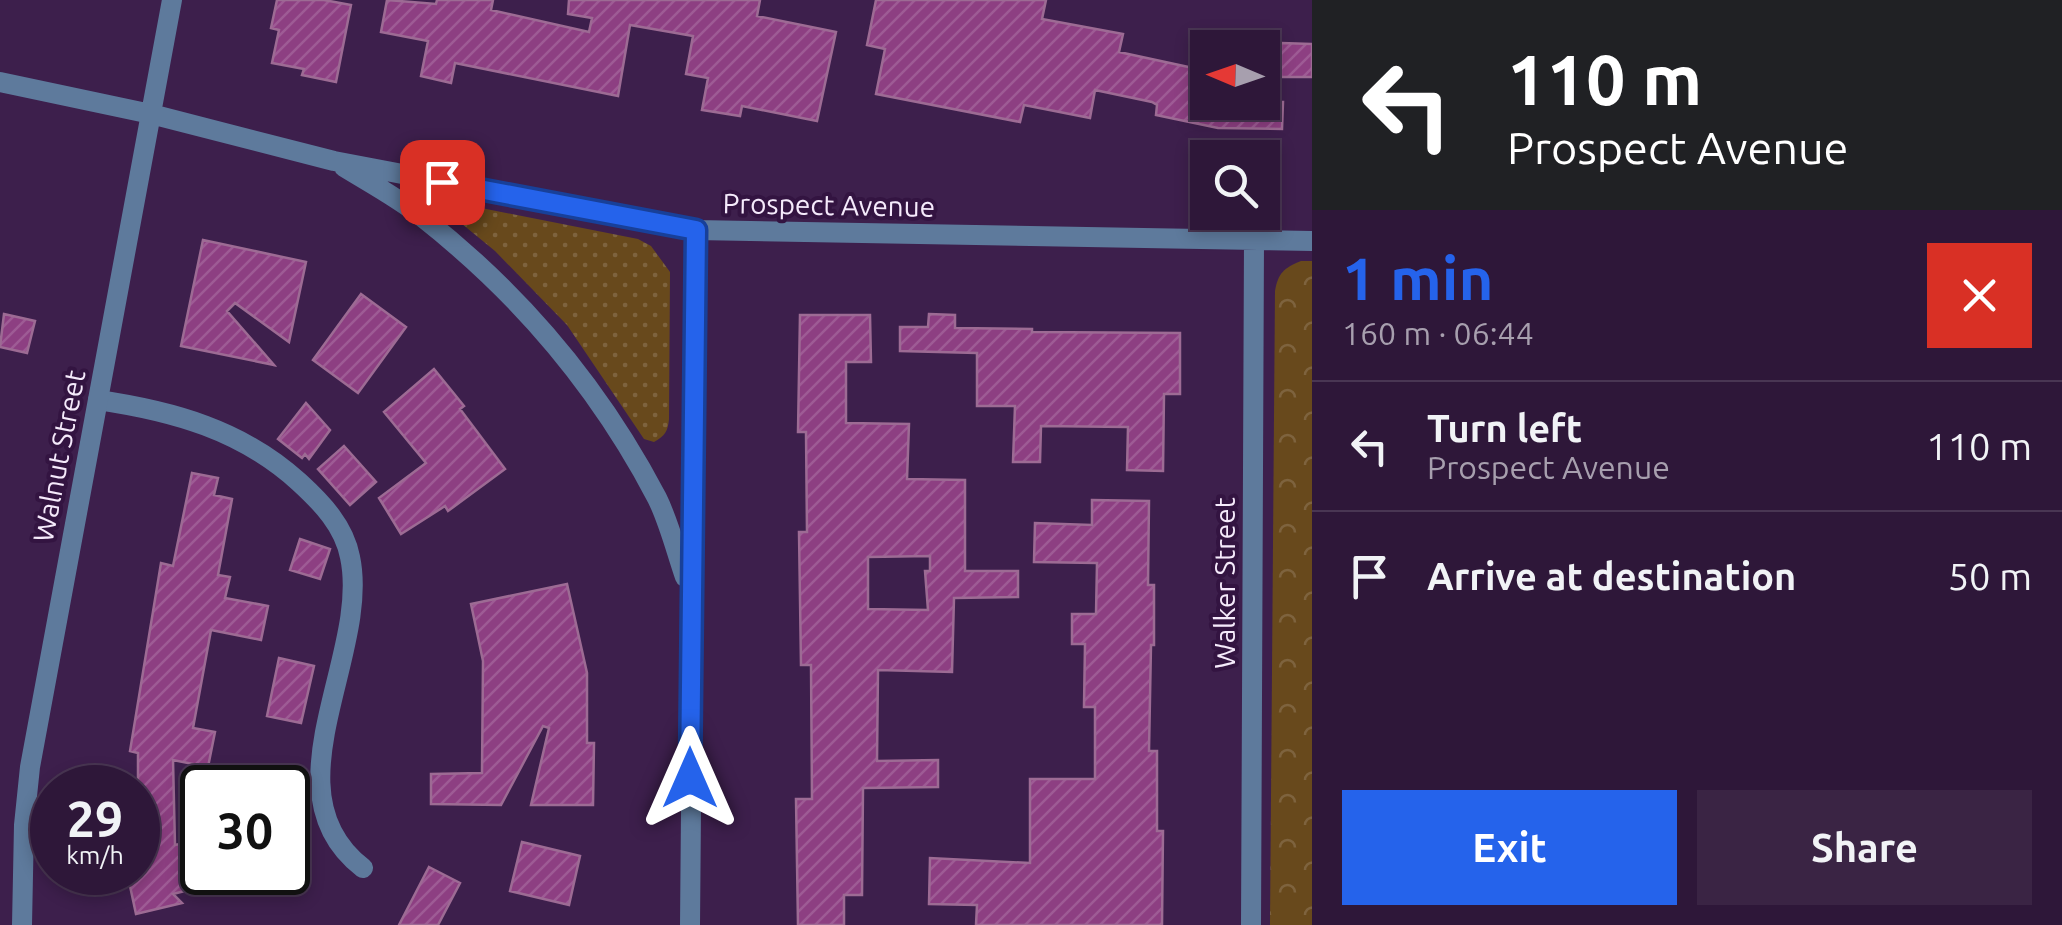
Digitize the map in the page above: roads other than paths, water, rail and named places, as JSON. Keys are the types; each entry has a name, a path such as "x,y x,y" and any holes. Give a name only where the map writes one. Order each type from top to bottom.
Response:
{"street":[{"name":"Walnut Street","path":"22,925 30,767 172,0"},
{"name":"Prospect Avenue","path":"0,82 151,114 334,161 696,230 1312,241"},
{"path":"334,161 419,214 538,322 586,382 659,500 690,595"},
{"path":"690,925 696,230"},
{"name":"Walker Street","path":"1251,925 1254,241"},
{"path":"98,400 160,410 202,422 249,445 315,496 338,526 350,556 352,601 326,730 321,797 328,826 344,853 364,868"}]}
